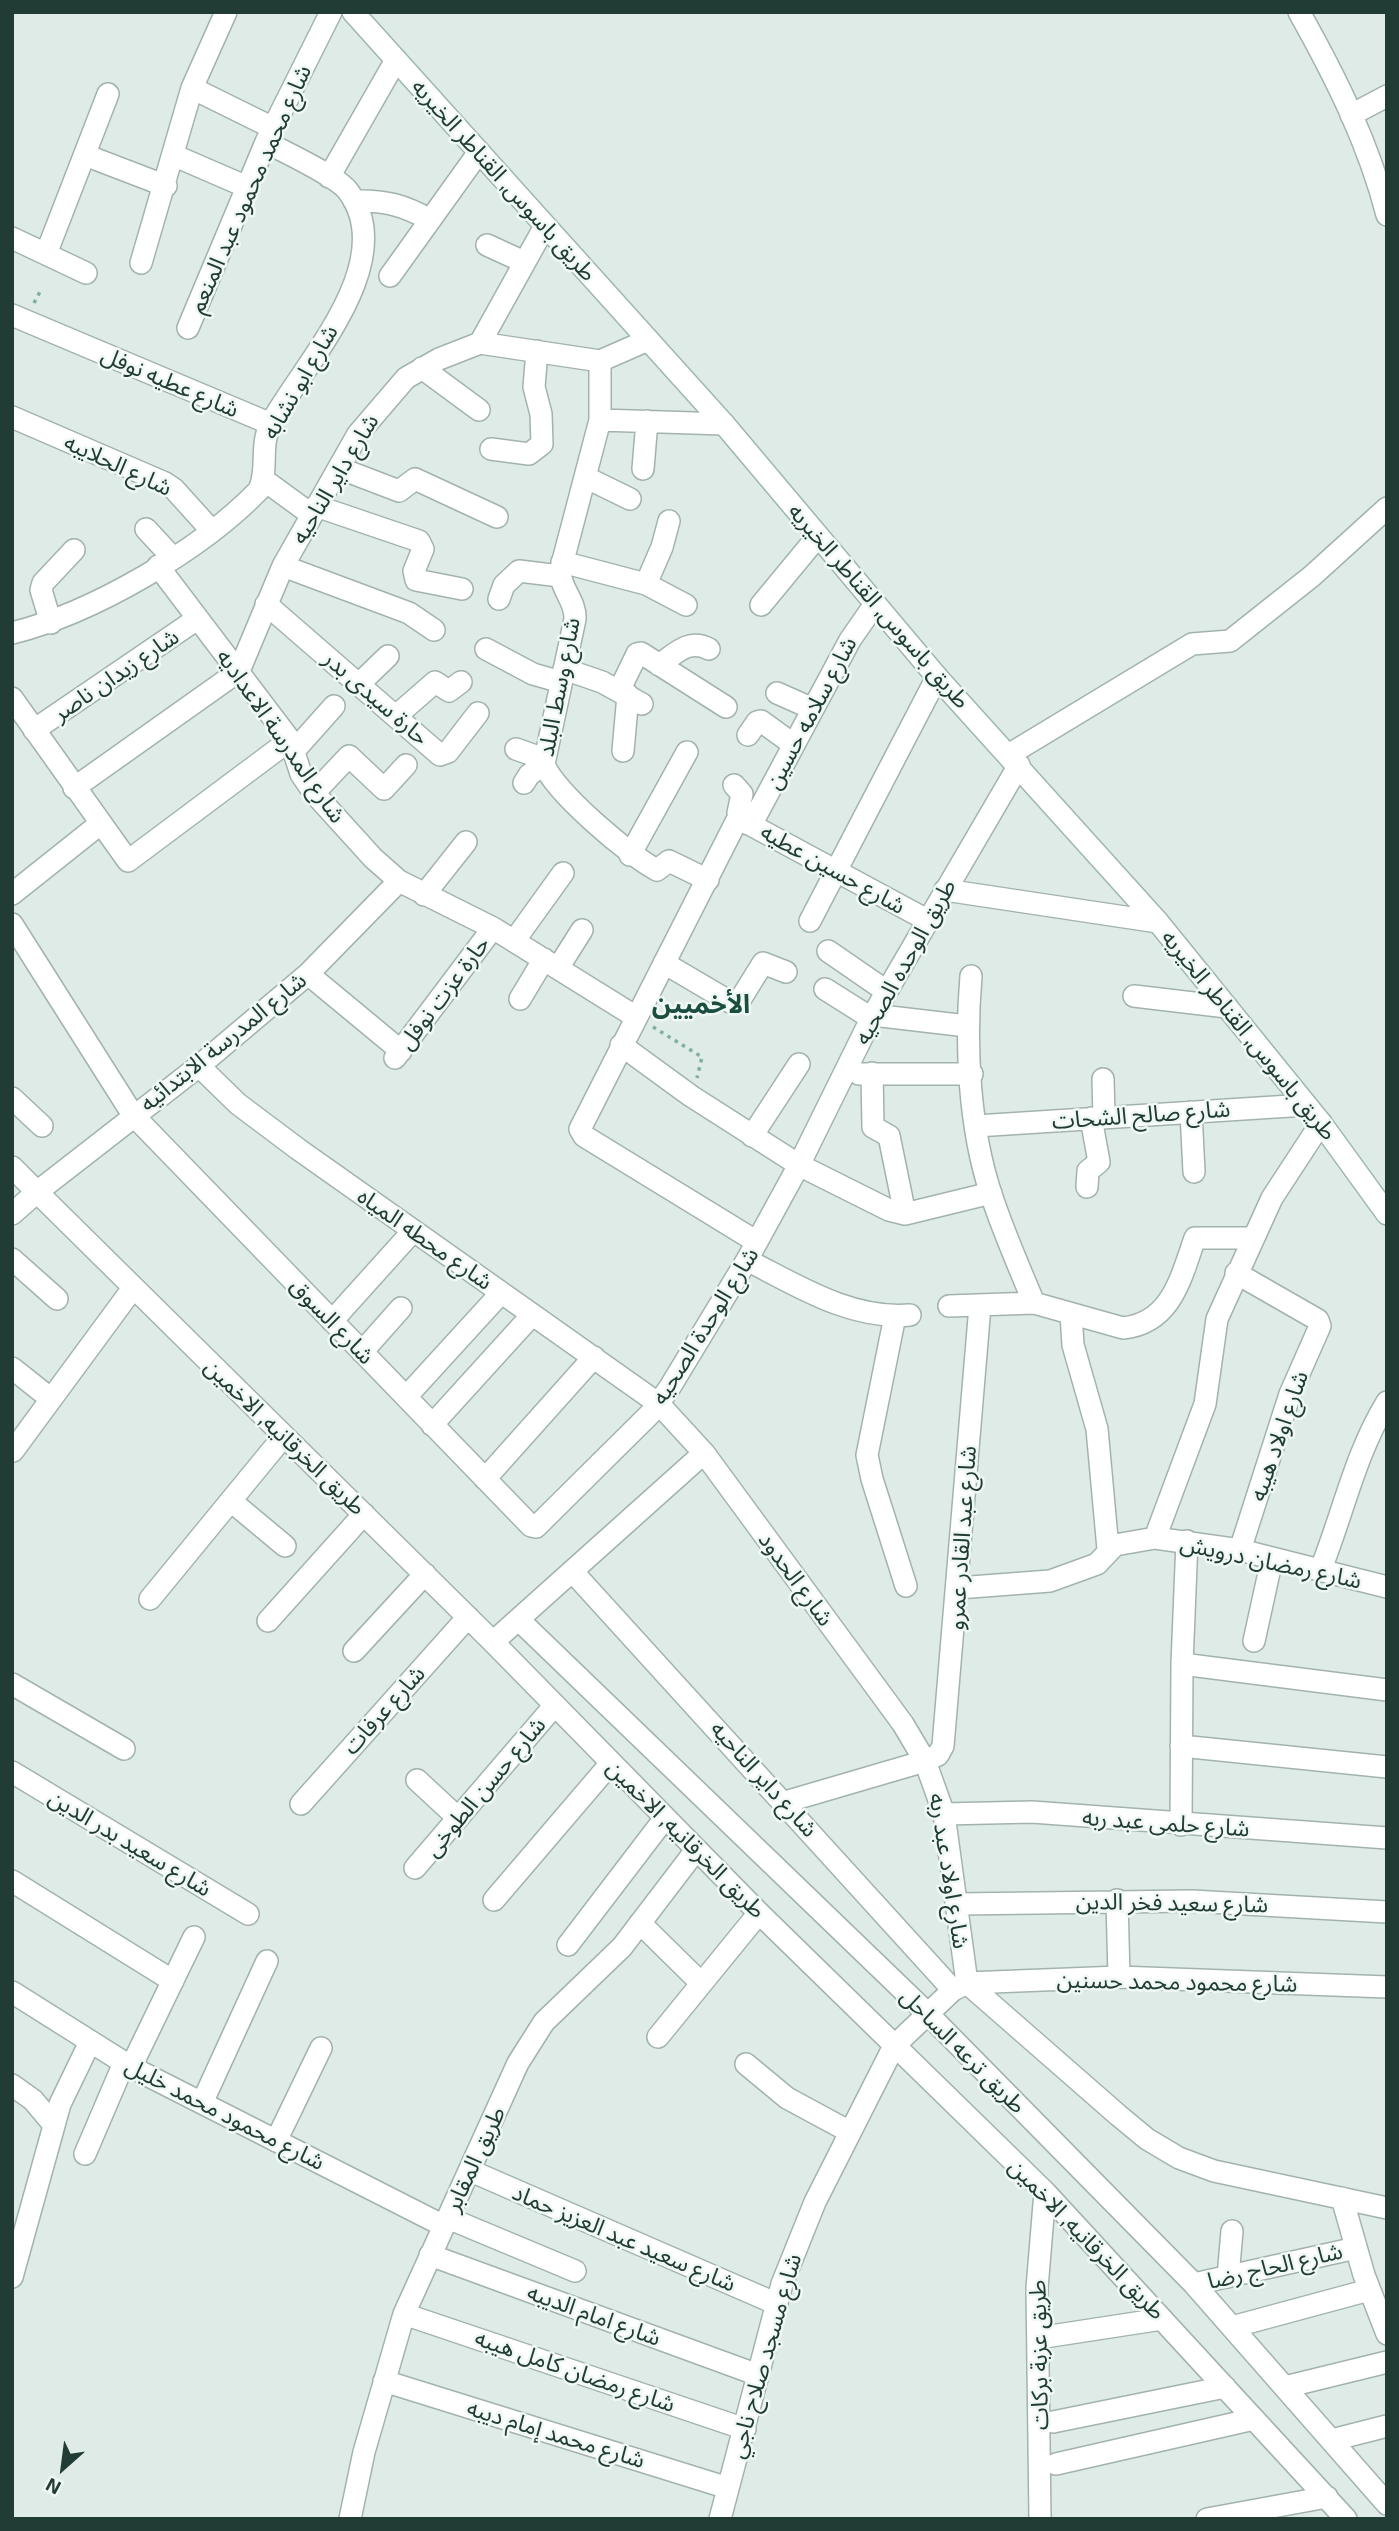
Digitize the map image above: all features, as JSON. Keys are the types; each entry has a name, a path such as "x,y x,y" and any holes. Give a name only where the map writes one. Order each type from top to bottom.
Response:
{"street":[{"path":"141,263 166,186 192,88 226,12"},
{"name":"شارع محمد محمود عبد المنعم","path":"188,328 269,135 331,12"},
{"name":"طريق باسوس, القناطر الخيريه","path":"353,12 724,424 937,677 1015,760 1158,922 1321,1123 1387,1214"},
{"path":"1299,12 1327,61 1351,115 1378,181 1387,215"},
{"path":"329,177 396,60"},
{"path":"192,88 269,135 347,190 354,201 380,200 407,206 430,220"},
{"path":"46,254 108,94"},
{"path":"1351,115 1387,96"},
{"path":"390,276 479,152"},
{"path":"85,155 166,186"},
{"path":"173,155 247,187"},
{"name":"شارع ابو نشابه","path":"264,480 262,452 271,424 356,286 363,227 354,201"},
{"path":"545,226 481,343 600,361 648,340"},
{"path":"12,238 86,273"},
{"path":"487,245 524,262"},
{"name":"شارع عطيه نوفل","path":"12,315 271,424"},
{"name":"شارع داير الناحيه","path":"239,671 283,566 367,421 396,387 422,368 481,343"},
{"path":"491,449 529,454 542,444 541,414 534,387 537,351"},
{"path":"561,569 600,420 600,361"},
{"path":"422,368 479,410"},
{"name":"شارع الحلايبه","path":"12,417 165,483 174,489 211,530"},
{"path":"600,420 724,424"},
{"path":"643,469 647,421"},
{"path":"339,468 399,491 415,479 497,517"},
{"path":"585,477 630,499"},
{"path":"12,633 51,622 165,561 211,530 251,498 264,480 314,511 419,541 423,549 414,577 418,583 462,589"},
{"path":"1015,760 1192,644 1230,641 1312,576 1387,508"},
{"path":"646,584 662,547 669,521"},
{"name":"شارع المدرسة الاعداديه","path":"146,528 197,619 239,671 291,746 301,774 314,793 373,858 399,881 493,928 636,1017"},
{"path":"761,605 818,536"},
{"path":"51,622 41,590 43,583 74,550"},
{"path":"283,566 416,617 434,630"},
{"path":"499,599 504,585 519,571 561,569 646,584 686,605"},
{"name":"شارع وسط البلد","path":"561,569 575,610 544,762 556,782 630,855 657,870 667,861 708,880"},
{"path":"416,617 432,585"},
{"name":"حارة سيدى بدر","path":"266,604 442,755 448,752 478,713"},
{"name":"شارع سلامه حسين","path":"752,1251 584,1136 580,1129 708,880 794,745 850,640 875,604"},
{"name":"شارع زيدان ناصر","path":"34,730 197,619"},
{"path":"659,665 689,645 701,644 709,649"},
{"path":"486,649 533,674 562,676 630,697"},
{"path":"623,751 638,653 726,707"},
{"path":"359,684 388,656"},
{"path":"74,788 239,671"},
{"path":"810,921 937,677"},
{"path":"396,716 435,682 449,691 461,682"},
{"path":"777,692 813,709"},
{"path":"12,698 125,859 131,861 291,746 334,706"},
{"path":"748,735 760,721 794,745"},
{"path":"516,749 544,762 524,783"},
{"path":"630,855 687,752"},
{"path":"314,793 349,756 384,789 406,765"},
{"name":"طريق الوحده الصحيه","path":"799,1165 872,1016 945,890 1015,760"},
{"path":"734,785 742,794 738,813 744,822"},
{"name":"شارع حسين عطيه","path":"744,822 927,920"},
{"path":"12,894 100,824"},
{"path":"424,895 466,842"},
{"path":"514,941 563,873"},
{"name":"شارع المدرسة الابتدائيه","path":"37,1192 199,1066 308,974 399,881"},
{"path":"945,890 1158,922"},
{"name":"شارع السوق","path":"12,924 133,1115 531,1526"},
{"name":"حارة عزت نوفل","path":"308,974 398,1055 493,928"},
{"path":"520,999 582,930"},
{"path":"828,951 886,991"},
{"path":"664,963 732,1003 740,1000 763,963 786,972"},
{"path":"971,976 967,1026 976,1126 990,1193 1034,1303"},
{"path":"825,989 872,1016 967,1026"},
{"path":"1134,996 1227,1007"},
{"path":"621,1045 752,1136 799,1165 889,1210 905,1214 990,1193"},
{"path":"752,1136 799,1064"},
{"name":"شارع محطه المياه","path":"199,1066 239,1104 413,1231 659,1404"},
{"path":"843,1076 872,1073 972,1074"},
{"path":"872,1073 873,1128 889,1136 905,1214"},
{"path":"1087,1187 1088,1171 1100,1162 1098,1118 1103,1079"},
{"path":"12,1098 43,1126"},
{"name":"شارع صالح الشحات","path":"976,1126 1306,1105"},
{"path":"1191,1112 1194,1172"},
{"path":"1155,1538 1205,1404 1217,1319 1272,1198 1321,1123"},
{"name":"شارع الوحدة الصحيه","path":"531,1526 538,1526 659,1404 752,1251 799,1165"},
{"name":"طريق الخرقانيه, الاخمين","path":"12,1167 494,1642 759,1913 1045,2192 1346,2519"},
{"path":"12,1213 37,1192"},
{"path":"332,1321 413,1231"},
{"path":"949,1306 1034,1303 1123,1328 1136,1326 1156,1315 1174,1298 1195,1238 1252,1238"},
{"path":"752,1251 834,1303 872,1314 903,1315 867,1455 906,1586"},
{"path":"12,1259 57,1298"},
{"name":"شارع اولاد هيبه","path":"1236,1273 1320,1322 1290,1394 1240,1550"},
{"path":"13,1451 133,1288"},
{"path":"406,1397 501,1293"},
{"name":"شارع عبد القادر عمرو","path":"925,1761 937,1755 945,1739 980,1306"},
{"path":"362,1352 401,1308"},
{"path":"1071,1314 1073,1345 1097,1429 1108,1549"},
{"path":"432,1424 532,1315"},
{"path":"485,1479 594,1357"},
{"path":"12,1368 51,1399"},
{"path":"1320,1571 1340,1520 1364,1443 1387,1402"},
{"name":"شارع الحدود","path":"659,1404 704,1452 903,1724 925,1761"},
{"path":"150,1599 284,1437"},
{"path":"494,1642 704,1452"},
{"path":"231,1501 285,1546"},
{"path":"268,1621 364,1514"},
{"name":"شارع رمضان درويش","path":"958,1588 1050,1581 1097,1563 1108,1549 1115,1545 1155,1538 1240,1550 1387,1587"},
{"path":"1181,1825 1182,1664 1187,1541"},
{"path":"1254,1641 1272,1559"},
{"name":"شارع داير الناحيه","path":"572,1571 785,1802 960,1986 1147,2139 1179,2158 1214,2171 1387,2207"},
{"path":"354,1651 425,1574"},
{"name":"شارع عرفات","path":"301,1804 468,1617"},
{"name":"طريق ترعه الساحل","path":"519,1619 928,2014 1194,2284 1387,2504"},
{"path":"1182,1664 1387,1690"},
{"path":"12,1684 124,1749"},
{"name":"شارع حسن الطوخى","path":"415,1868 555,1705"},
{"path":"1181,1746 1387,1767"},
{"path":"785,1802 925,1761"},
{"name":"شارع اولاد عبد ربه","path":"925,1761 944,1814 958,1905 960,1986"},
{"path":"494,1900 611,1763"},
{"name":"شارع سعيد بدر الدين","path":"12,1772 248,1914"},
{"path":"417,1780 458,1818"},
{"name":"شارع حلمى عبد ربه","path":"944,1814 1032,1812 1387,1838"},
{"path":"568,1945 665,1818"},
{"name":"طريق المقابر","path":"350,2519 384,2381 404,2314 518,2063 544,2022 622,1947 696,1850"},
{"path":"12,1881 173,1981"},
{"path":"1117,1900 1119,1978"},
{"name":"شارع سعيد فخر الدين","path":"958,1905 1117,1900 1192,1901 1387,1912"},
{"path":"657,2037 759,1913"},
{"path":"640,1923 701,1983"},
{"path":"85,2154 127,2065 194,1937"},
{"path":"201,2103 267,1961"},
{"name":"شارع محمود محمد حسنين","path":"960,1986 1119,1978 1387,1987"},
{"name":"شارع مسجد صلاح ناجي","path":"720,2519 777,2304 810,2213 894,2046 960,1986"},
{"name":"شارع محمود محمد خليل","path":"12,1992 127,2065 276,2141 446,2222 575,2271"},
{"path":"12,2277 54,2125 65,2092 90,2042"},
{"path":"276,2141 321,2048"},
{"path":"746,2064 788,2098 850,2132"},
{"path":"12,2085 33,2100 54,2125"},
{"name":"شارع سعيد عبد العزيز حماد","path":"471,2171 777,2304"},
{"name":"طريق عزبة بركات","path":"1040,2519 1038,2250 1045,2192"},
{"path":"1342,2198 1369,2290 1387,2333"},
{"path":"1227,2277 1232,2231"},
{"name":"شارع الحاج رضا","path":"1194,2284 1356,2248"},
{"name":"شارع امام الديبه","path":"430,2255 758,2375"},
{"path":"1232,2328 1369,2290"},
{"name":"شارع رمضان كامل هيبه","path":"404,2314 745,2429"},
{"path":"1038,2338 1162,2319"},
{"path":"1285,2387 1387,2362"},
{"path":"1039,2374 1049,2381 1056,2464 1055,2519"},
{"name":"شارع محمد إمام ديبه","path":"384,2381 728,2487"},
{"path":"1053,2422 1225,2387"},
{"path":"1056,2464 1254,2419"},
{"path":"1332,2440 1387,2427"},
{"path":"1207,2519 1327,2497"}],"path":[{"path":"636,1017 703,1059"}],"district":[{"name":"الأخميين","path":"701,1004"}]}
